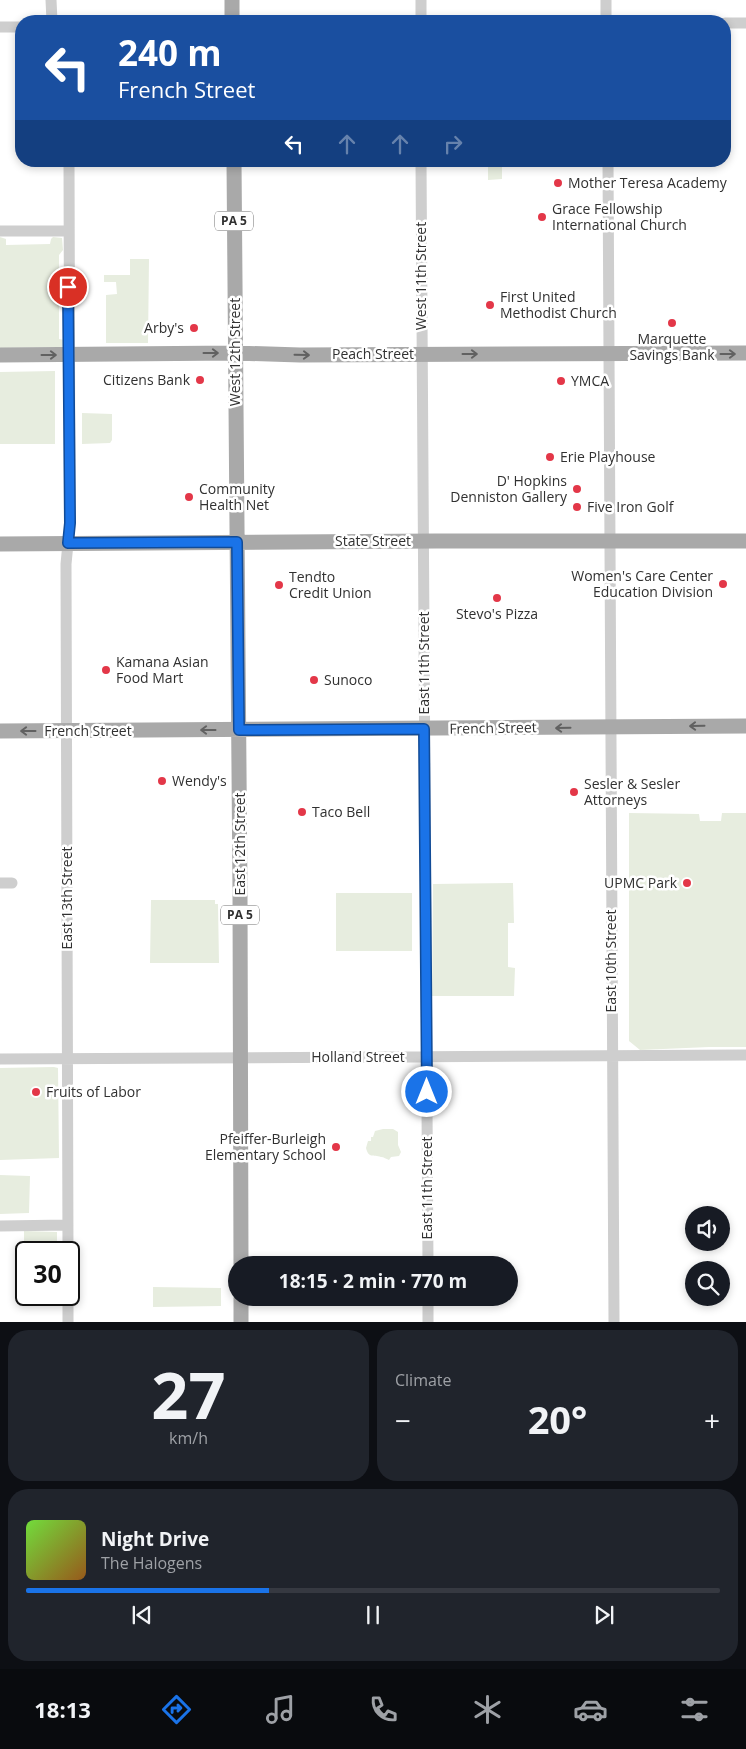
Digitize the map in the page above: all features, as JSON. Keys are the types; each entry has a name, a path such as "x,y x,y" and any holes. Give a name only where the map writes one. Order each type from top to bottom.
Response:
{"main road":[{"path":"232,0 232,15"},
{"name":"West 12th Street","path":"234,167 237,542"},
{"name":"Peach Street","path":"0,355 746,353"},
{"name":"State Street","path":"0,544 746,541"},
{"name":"East 12th Street","path":"237,542 241,1256"},
{"name":"French Street","path":"0,731 746,726"},
{"path":"241,1306 241,1322"}],"street":[{"path":"52,0 52,15"},
{"path":"421,0 421,15"},
{"path":"606,0 606,15"},
{"path":"731,23 746,23"},
{"path":"0,27 15,27"},
{"name":"East 13th Street","path":"68,1241 66,564 70,523 69,167"},
{"name":"West 11th Street","path":"421,167 424,541"},
{"name":"East 10th Street","path":"608,167 614,1322"},
{"path":"0,231 68,231"},
{"name":"East 11th Street","path":"424,541 428,1256"},
{"path":"0,883 12,883"},
{"name":"Holland Street","path":"0,1059 746,1054"},
{"path":"0,1226 68,1225"},
{"path":"68,1306 68,1322"},
{"path":"428,1306 428,1322"}],"shaded area":[{"path":"488,167 502,167 502,179 488,180"},
{"path":"0,237 6,239 6,245 50,244 53,237 62,238 63,250 59,255 59,282 63,289 63,300 59,306 59,339 64,340 64,346 0,348"},
{"path":"130,259 149,259 148,343 106,343 106,295 117,294 116,282 104,282 104,275 130,275"},
{"path":"55,371 55,444 0,444 0,372"},
{"path":"82,413 112,414 112,440 110,443 82,444"},
{"name":"UPMC Park","path":"629,813 699,814 700,821 721,821 722,813 746,813 746,1047 640,1050 629,1041"},
{"path":"513,883 514,923 508,923 508,967 515,968 514,996 432,996 433,884"},
{"path":"336,893 412,893 412,951 336,951"},
{"path":"151,900 215,900 215,904 218,904 219,963 150,963"},
{"path":"0,1068 58,1068 59,1158 0,1160"},
{"path":"393,1129 398,1132 398,1145 401,1152 399,1156 391,1157 389,1160 370,1155 366,1148 368,1141 371,1141 375,1131"},
{"path":"0,1175 30,1176 29,1213 0,1214"},
{"path":"24,1231 57,1232 57,1241 24,1241"},
{"path":"153,1287 221,1288 221,1306 153,1307"}],"place":[{"name":"Mother Teresa Academy","path":"558,183"},
{"name":"Grace Fellowship International Church","path":"542,217"},
{"name":"First United Methodist Church","path":"490,305"},
{"name":"Marquette Savings Bank","path":"672,323"},
{"name":"Arby's","path":"194,328"},
{"name":"Citizens Bank","path":"200,380"},
{"name":"YMCA","path":"561,381"},
{"name":"Erie Playhouse","path":"550,457"},
{"name":"D' Hopkins Denniston Gallery","path":"577,489"},
{"name":"Community Health Net","path":"189,497"},
{"name":"Five Iron Golf","path":"577,507"},
{"name":"Women's Care Center Education Division","path":"723,584"},
{"name":"Tendto Credit Union","path":"279,585"},
{"name":"Stevo's Pizza","path":"497,598"},
{"name":"Kamana Asian Food Mart","path":"106,670"},
{"name":"Sunoco","path":"314,680"},
{"name":"Wendy's","path":"162,781"},
{"name":"Sesler & Sesler Attorneys","path":"574,792"},
{"name":"Taco Bell","path":"302,812"},
{"name":"UPMC Park","path":"687,883"},
{"name":"Fruits of Labor","path":"36,1092"},
{"name":"Pfeiffer-Burleigh Elementary School","path":"336,1147"}],"route":[{"path":"68,287 70,523 68,543 237,542 239,730 424,729 427,1092"}]}
